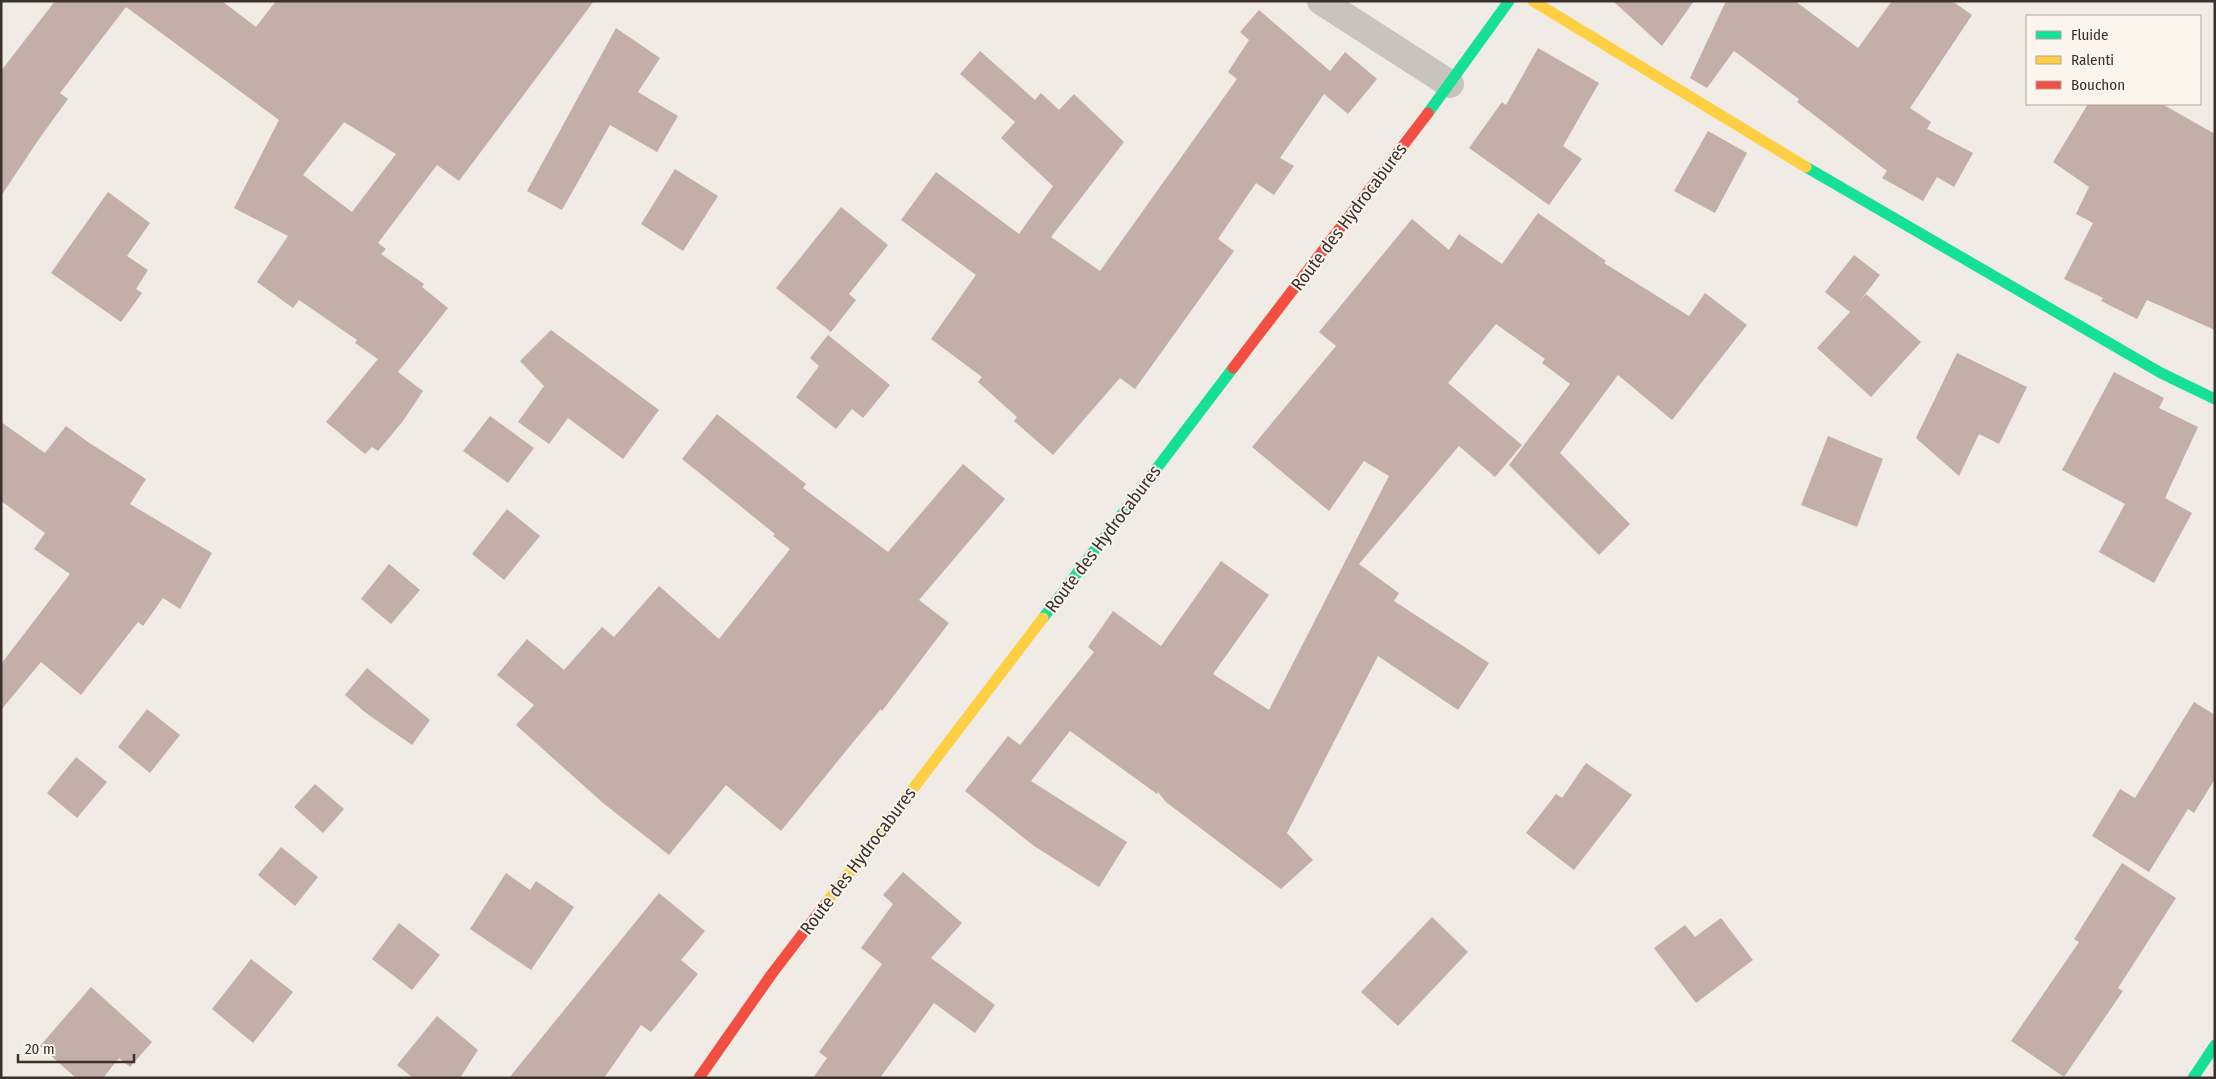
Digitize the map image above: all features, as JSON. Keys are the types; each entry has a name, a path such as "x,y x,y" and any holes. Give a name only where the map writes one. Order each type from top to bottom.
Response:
{"street":[{"path":"1321,1 1450,84"},
{"name":"Route des Hydrocabures","path":"699,1078 771,975 1450,84 1509,1"},
{"path":"1533,1 1879,211 2161,373 2215,399"},
{"path":"2193,1078 2215,1045"}],"building":[{"path":"55,1 222,1 256,27 276,1 594,1 459,181 437,165 378,243 386,249 381,254 424,284 422,287 448,308 398,372 423,391 403,421 378,451 372,447 365,454 326,422 378,359 355,343 357,340 299,300 293,308 257,282 288,236 234,208 279,120 126,7 60,93 68,99 1,196 1,71","holes":["344,122 396,154 352,212 303,175"]},
{"path":"1613,1 1694,1 1662,46"},
{"path":"1726,1 1795,1 1858,48 1892,1 1952,1 1972,15 1910,108 1931,122 1927,129 1973,153 1954,187 1937,177 1923,201 1882,178 1887,171 1797,102 1799,99 1734,51 1707,88 1690,78"},
{"path":"1259,10 1330,71 1345,52 1377,79 1348,114 1324,94 1280,158 1294,166 1274,195 1256,183 1218,239 1234,251 1135,389 1120,378 1053,455 1014,421 1017,417 978,382 982,377 931,339 976,275 901,220 936,172 1019,234 1053,186 1001,138 1015,122 960,74 980,51 1035,100 1041,93 1059,110 1074,94 1124,142 1051,237 1100,271 1237,79 1228,72 1249,40 1240,32"},
{"path":"616,28 660,58 638,92 678,116 657,152 610,125 562,210 527,191"},
{"path":"1538,48 1599,83 1563,146 1582,159 1549,205 1469,148 1502,102 1506,105"},
{"path":"2087,105 2164,105 2215,134 2215,330 2147,300 2137,319 2101,301 2103,298 2064,279 2093,223 2076,214 2089,187 2053,162"},
{"path":"1708,131 1747,153 1715,213 1674,191"},
{"path":"675,169 718,196 683,251 641,224"},
{"path":"108,192 150,223 127,256 148,270 136,289 142,293 121,322 51,273"},
{"path":"841,207 888,245 849,294 856,300 831,332 776,288"},
{"path":"1538,213 1606,261 1604,263 1689,316 1705,293 1747,325 1672,420 1618,375 1560,453 1630,524 1599,555 1509,465 1570,384 1542,363 1545,359 1496,324 1448,383 1522,445 1495,477 1459,446 1359,564 1399,593 1394,601 1489,663 1458,710 1378,656 1287,833 1313,860 1281,889 1166,802 1158,792 1157,794 1070,731 1031,781 1127,842 1099,887 1034,846 965,791 1008,736 1020,745 1094,652 1088,647 1113,611 1161,646 1221,561 1269,595 1213,674 1269,710 1389,476 1364,461 1329,511 1252,447 1336,346 1319,332 1412,219 1449,250 1459,234 1502,264"},
{"path":"1854,255 1880,275 1859,302 1866,294 1921,342 1871,397 1817,348 1850,312 1825,292"},
{"path":"551,330 659,410 623,459 568,418 549,444 518,422 544,386 520,361"},
{"path":"828,335 890,385 863,418 852,409 836,429 796,397 819,366 810,358"},
{"path":"1957,353 2027,387 1999,444 1979,434 1959,476 1916,438"},
{"path":"2114,372 2164,398 2159,408 2198,427 2165,498 2192,513 2154,583 2099,552 2125,504 2062,470"},
{"path":"717,414 806,484 803,488 888,552 963,464 1005,499 919,600 949,623 882,711 881,709 781,831 726,785 669,855 603,803 516,725 534,705 497,675 527,639 564,670 602,627 614,637 659,586 719,639 790,549 773,536 775,534 682,459"},
{"path":"490,416 534,448 508,483 463,451"},
{"path":"1,422 45,453 66,426 146,479 130,504 212,553 180,609 163,598 143,626 138,622 81,695 41,662 1,710 1,664 70,574 34,549 45,533 1,501"},
{"path":"1828,436 1883,459 1857,527 1801,505"},
{"path":"507,509 540,536 504,580 472,554"},
{"path":"389,564 420,590 391,624 361,599"},
{"path":"367,668 430,720 412,745 366,713 345,695"},
{"path":"2194,702 2215,715 2215,779 2194,813 2188,809 2149,872 2092,836 2120,789 2135,798"},
{"path":"147,709 180,735 150,773 118,747"},
{"path":"76,757 107,782 77,818 47,793"},
{"path":"1586,763 1632,795 1574,870 1526,833 1556,794 1562,798"},
{"path":"315,784 344,809 323,833 294,807"},
{"path":"281,847 318,877 295,906 258,875"},
{"path":"2122,863 2176,898 2118,988 2123,991 2064,1077 2011,1041 2079,942 2074,939"},
{"path":"903,872 962,923 931,958 995,1005 975,1033 934,1003 880,1078 813,1078 827,1058 819,1052 882,964 861,948 893,904 883,895"},
{"path":"506,873 530,890 536,881 574,907 531,970 470,929"},
{"path":"659,893 705,931 681,960 698,974 651,1032 641,1025 604,1078 509,1078"},
{"path":"1432,917 1468,952 1398,1026 1361,992"},
{"path":"1721,918 1753,960 1696,1003 1654,948 1685,925 1695,937"},
{"path":"399,923 440,955 412,990 372,959"},
{"path":"251,959 293,992 253,1043 212,1009"},
{"path":"91,987 152,1042 130,1067 119,1058 103,1078 76,1078 40,1046"},
{"path":"437,1016 478,1050 460,1078 413,1078 397,1065"}],"traffic: fast":[{"path":"1428,113 1509,1"},
{"path":"1806,167 2161,373 2215,399"},
{"path":"1043,618 1233,368"},
{"path":"2193,1078 2215,1045"}],"traffic: slow":[{"path":"1533,1 1806,167"},
{"path":"826,903 1043,618"}],"traffic: jam":[{"path":"1233,368 1428,113"},
{"path":"699,1078 771,975 826,903"}]}
